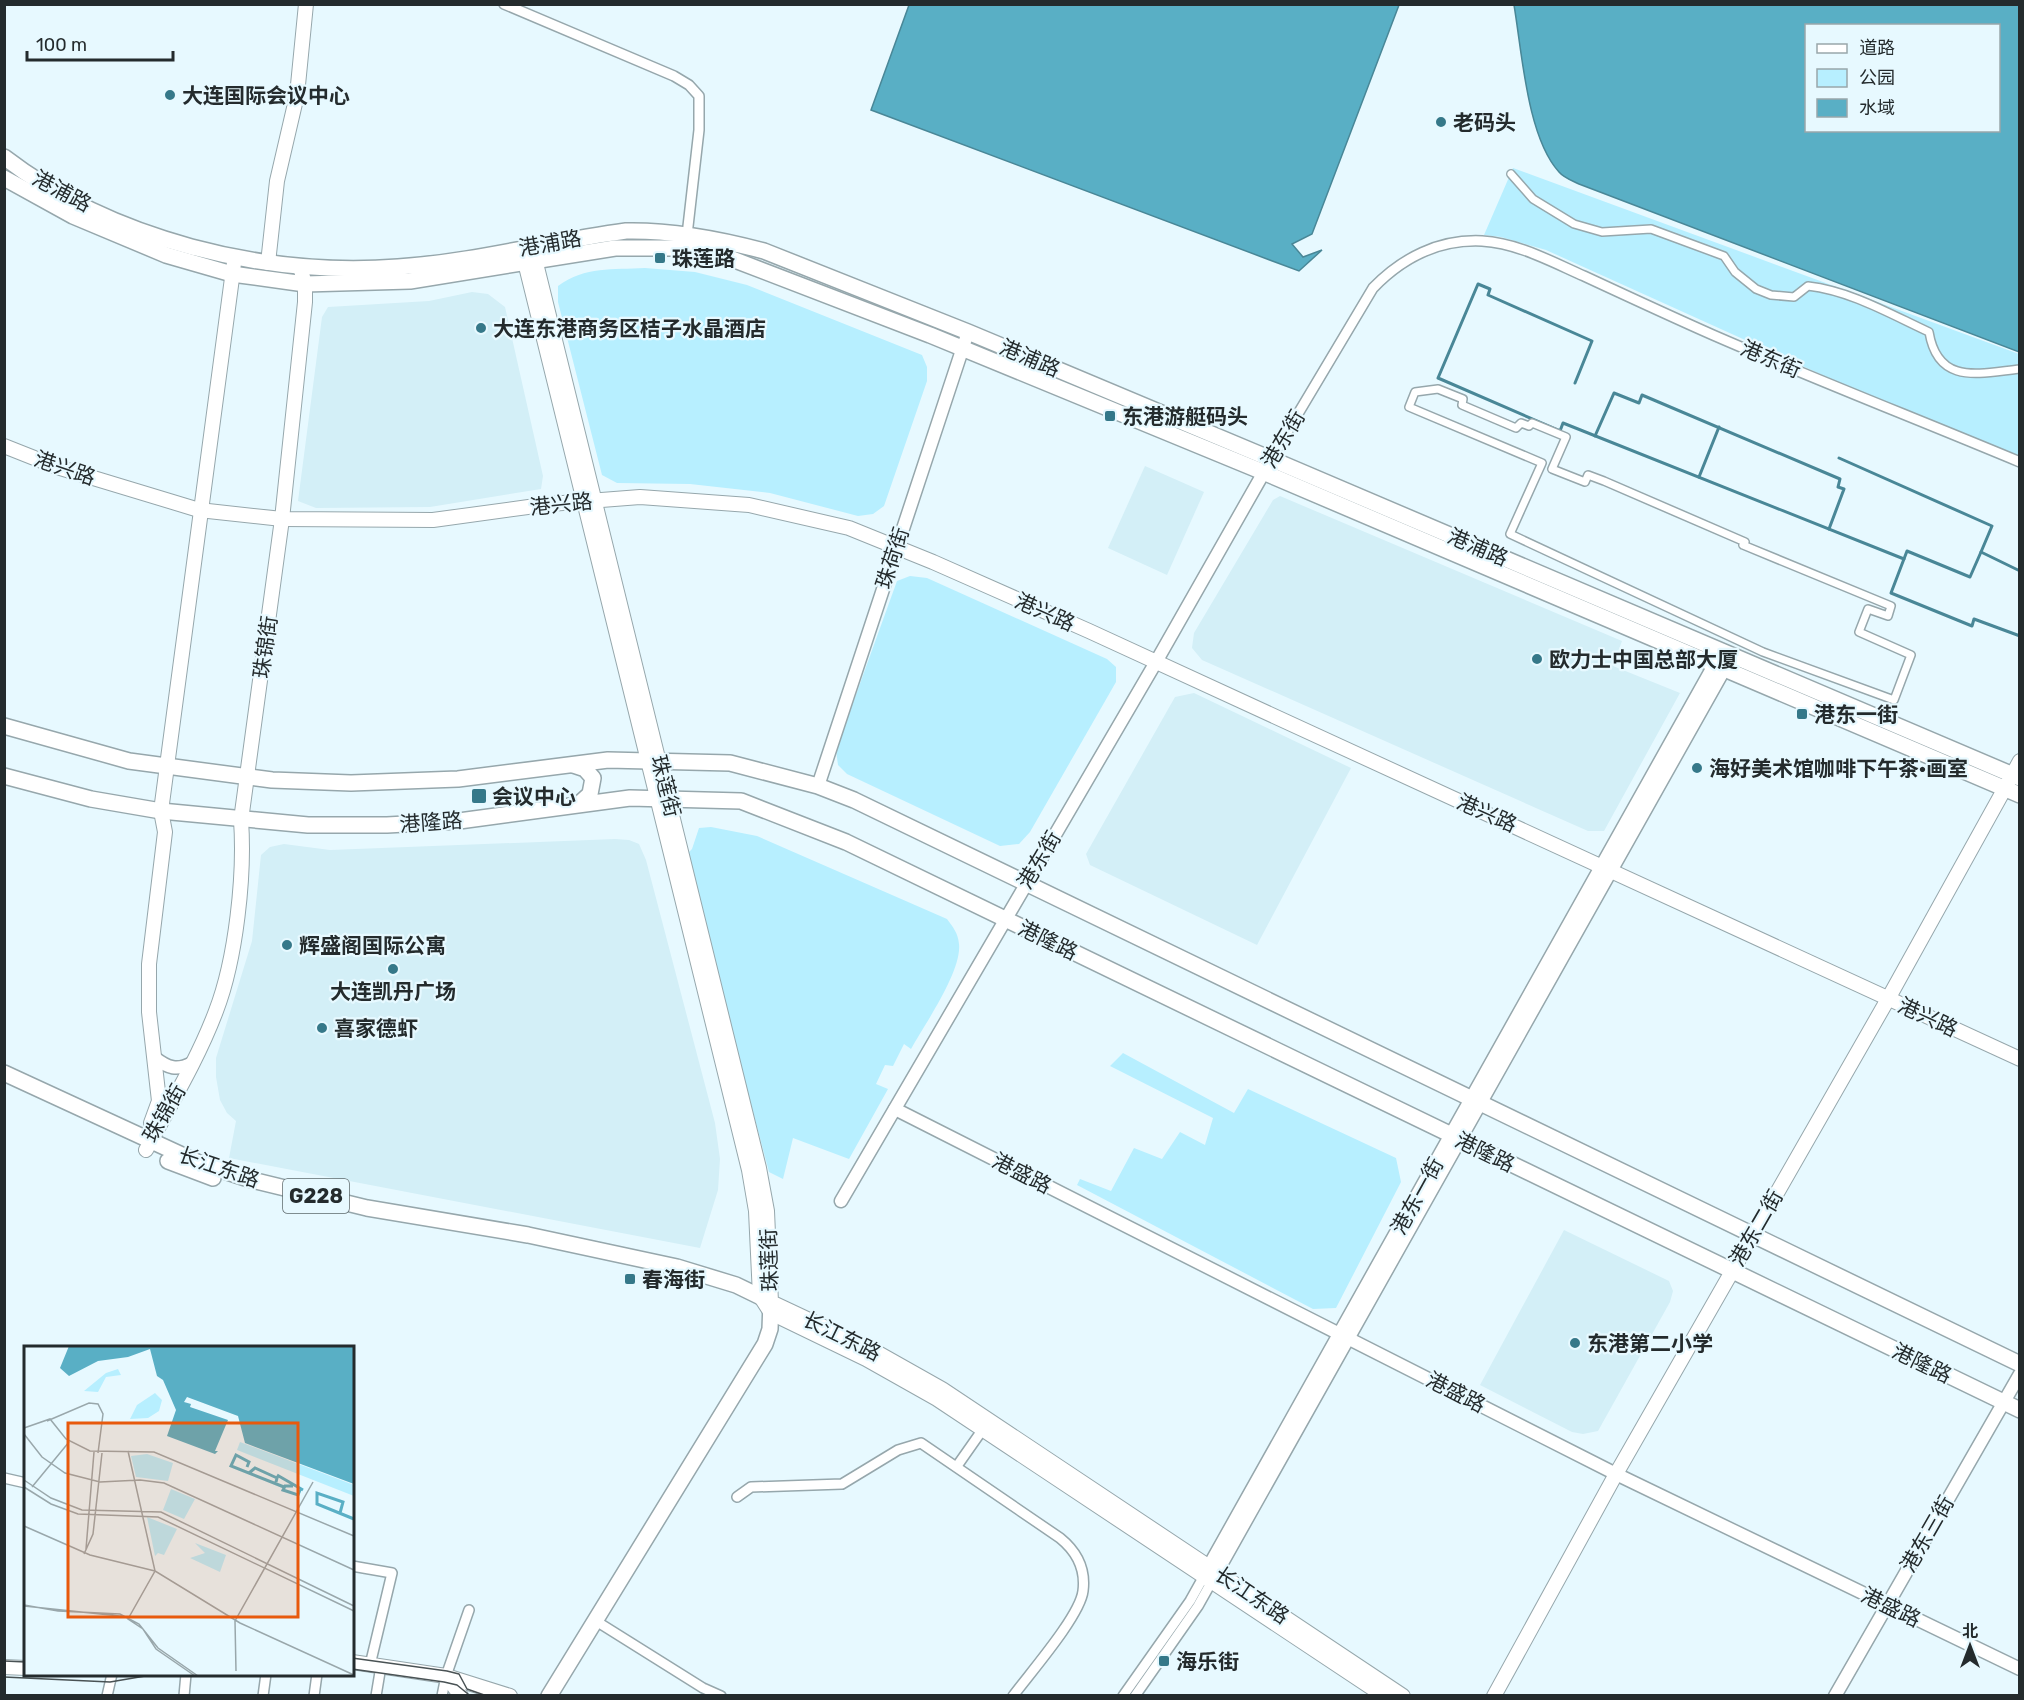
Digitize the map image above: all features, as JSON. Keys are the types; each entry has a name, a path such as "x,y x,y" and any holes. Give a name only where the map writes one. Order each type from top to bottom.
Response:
{"main road":[{"path":"268,263 277,181 297,95 306,4"},
{"name":"港浦路","path":"7,169 111,218 160,237 235,258 300,267 400,267 626,231 655,231 687,235 731,242 764,251 968,332 1719,668 2019,795"},
{"name":"港浦路","path":"7,169 48,203 106,231 166,255 232,274 305,284 410,281 615,248 688,249 759,267 1267,466 2017,771"},
{"name":"珠莲街","path":"527,246 522,251 530,261 663,799 764,1188 767,1304"},
{"name":"珠锦街","path":"147,1143 159,1101 148,982 165,832 161,811 165,767 235,258"},
{"name":"珠锦街","path":"147,1143 192,1063 217,1009 228,973 243,850 241,820 282,519 305,284 300,267"},
{"name":"港兴路","path":"4,446 57,467 199,510 282,519 433,520 640,497 749,505 849,528 1156,662 2019,1059"},
{"name":"港隆路","path":"4,726 94,752 165,767 247,778 301,782 405,782 492,776 595,761 654,761 730,763 818,786 854,800 2019,1364"},
{"path":"573,765 585,769 593,778 590,794 579,804"},
{"name":"港东二街","path":"1494,1695 1616,1474 1888,999 2004,789 2017,771"},
{"name":"港隆路","path":"4,776 91,799 161,811 309,825 406,824 490,817 630,798 741,801 846,842 2019,1410"},
{"name":"长江东路","path":"4,1073 147,1143 192,1172 245,1189 366,1217 526,1245 675,1276 734,1296 767,1304 872,1349 942,1389 1383,1695"},
{"name":"长江东路","path":"4,1084 147,1143"},
{"path":"549,1695 765,1344 767,1304"},
{"name":"长江东路","path":"767,1304 902,1378 1403,1695"},
{"path":"354,1662 446,1676 510,1695"},
{"path":"4,1667 24,1668"},
{"path":"446,1676 461,1695"}],"street":[{"path":"504,4 674,76 689,85 699,96 699,130 687,235"},
{"path":"1510,174 1533,199 1574,224 1602,232 1651,229 1724,256 1746,283 1771,295 1794,297 1808,286 1830,289 1871,304 1929,332 1931,344 1942,361 1963,375 2019,369"},
{"name":"港东街","path":"841,1202 1156,662 1267,466 1373,288 1391,270 1414,255 1448,243 1482,241 1518,248 1724,339 2019,462"},
{"name":"珠荷街","path":"818,786 895,547 968,332"},
{"path":"1438,389 1463,399 1462,405 1516,428 1521,423 1529,426 1532,423 1566,437 1552,469 1585,482 1588,475 1604,481 1745,542 1743,545 1891,606 1888,616 1868,609 1858,632 1911,655 1894,700 1762,652 1510,534 1542,463 1408,407 1415,392 1438,389"},
{"name":"港东一街","path":"1210,1574 1719,668 1722,652 1726,653"},
{"path":"155,1058 172,1068 183,1068 192,1063"},
{"name":"港盛路","path":"895,1109 1616,1474 2019,1670"},
{"name":"港东三街","path":"1835,1695 2019,1374"},
{"path":"957,1466 983,1429"},
{"path":"737,1497 751,1487 842,1484 898,1450 921,1443 1076,1551 1082,1573 1083,1592 1072,1616 1013,1695"},
{"path":"4,1478 24,1483"},
{"path":"354,1566 392,1573 375,1665 376,1695"},
{"path":"1123,1695 1210,1574"},
{"path":"1135,1695 1198,1606 1210,1574"},
{"path":"442,1695 446,1676 469,1610"},
{"path":"596,1620 704,1688 721,1695"},
{"path":"107,1695 112,1676"},
{"path":"184,1695 186,1676"},
{"path":"262,1695 266,1676"},
{"path":"314,1695 317,1676"}],"shaded area":[{"path":"472,292 488,294 505,307 543,476 541,489 430,507 316,508 298,501 322,317 328,307 429,301"},
{"path":"1145,466 1204,492 1167,575 1108,548"},
{"name":"欧力士中国总部大厦","path":"1280,496 1622,641 1613,666 1680,693 1604,831 1588,831 1202,660 1192,648 1194,633 1273,500"},
{"path":"1194,693 1351,768 1257,945 1090,865 1086,854 1175,697"},
{"name":"大连凯丹广场","path":"629,840 639,844 646,860 715,1123 720,1159 718,1190 700,1248 229,1158 236,1121 227,1113 220,1100 216,1077 216,1058 252,941 261,855 270,847 284,844 330,850"},
{"name":"东港第二小学","path":"1564,1230 1669,1281 1673,1291 1670,1302 1598,1431 1583,1434 1572,1432 1480,1385"}],"green space":[{"path":"1513,168 2019,354 2019,456 1840,383 1546,250 1501,237 1484,235"},
{"path":"645,268 695,272 747,285 922,355 927,367 927,381 884,506 873,514 858,516 770,493 690,484 617,483 602,475 558,302 558,286 589,272"},
{"path":"910,576 927,578 1107,659 1116,667 1116,682 1030,832 1019,844 1000,846 847,774 838,765 836,750 897,581"},
{"path":"711,827 757,836 947,919 956,933 959,944 958,955 949,982 911,1049 904,1044 893,1066 885,1065 876,1084 888,1089 849,1159 793,1138 783,1179 769,1172 685,856 692,849 699,828"},
{"path":"1123,1053 1234,1113 1248,1089 1396,1158 1401,1182 1336,1308 1313,1309 1077,1185 1080,1179 1111,1191 1134,1148 1162,1159 1180,1132 1205,1145 1213,1118 1110,1066"}],"water":[{"path":"909,4 1399,5 1312,234 1292,244 1303,257 1322,250 1299,271 871,110"},
{"path":"1514,5 2019,5 2019,352 1563,176 1548,157 1540,138 1523,69"}],"waterway":[{"path":"1575,383 1592,341 1488,295 1490,289 1478,284 1438,378 1560,431 1563,423 1904,559"},
{"path":"1595,436 1614,393 1639,403 1642,395 1840,479 1838,487 1844,489 1829,529"},
{"path":"1699,477 1719,427"},
{"path":"1839,458 1992,526 1981,552 2020,571"},
{"path":"1981,552 1970,577 1907,551 1891,593 1972,626 1974,619 2020,636"}],"tram line":[{"path":"354,1658 459,1674 467,1689 487,1696"},
{"path":"4,1661 24,1662"},
{"path":"354,1669 444,1682 457,1685 468,1694"},
{"path":"4,1677 110,1682 145,1676"}],"place":[{"name":"大连国际会议中心","path":"170,95"},
{"name":"老码头","path":"1441,122"},
{"name":"珠莲路","path":"660,258"},
{"name":"大连东港商务区桔子水晶酒店","path":"481,328"},
{"name":"东港游艇码头","path":"1110,416"},
{"name":"欧力士中国总部大厦","path":"1537,659"},
{"name":"港东一街","path":"1802,714"},
{"name":"海好美术馆咖啡下午茶·画室","path":"1697,768"},
{"name":"会议中心","path":"479,796"},
{"name":"辉盛阁国际公寓","path":"287,945"},
{"name":"大连凯丹广场","path":"393,969"},
{"name":"喜家德虾","path":"322,1028"},
{"name":"春海街","path":"630,1279"},
{"name":"东港第二小学","path":"1575,1343"},
{"name":"海乐街","path":"1164,1661"}]}
